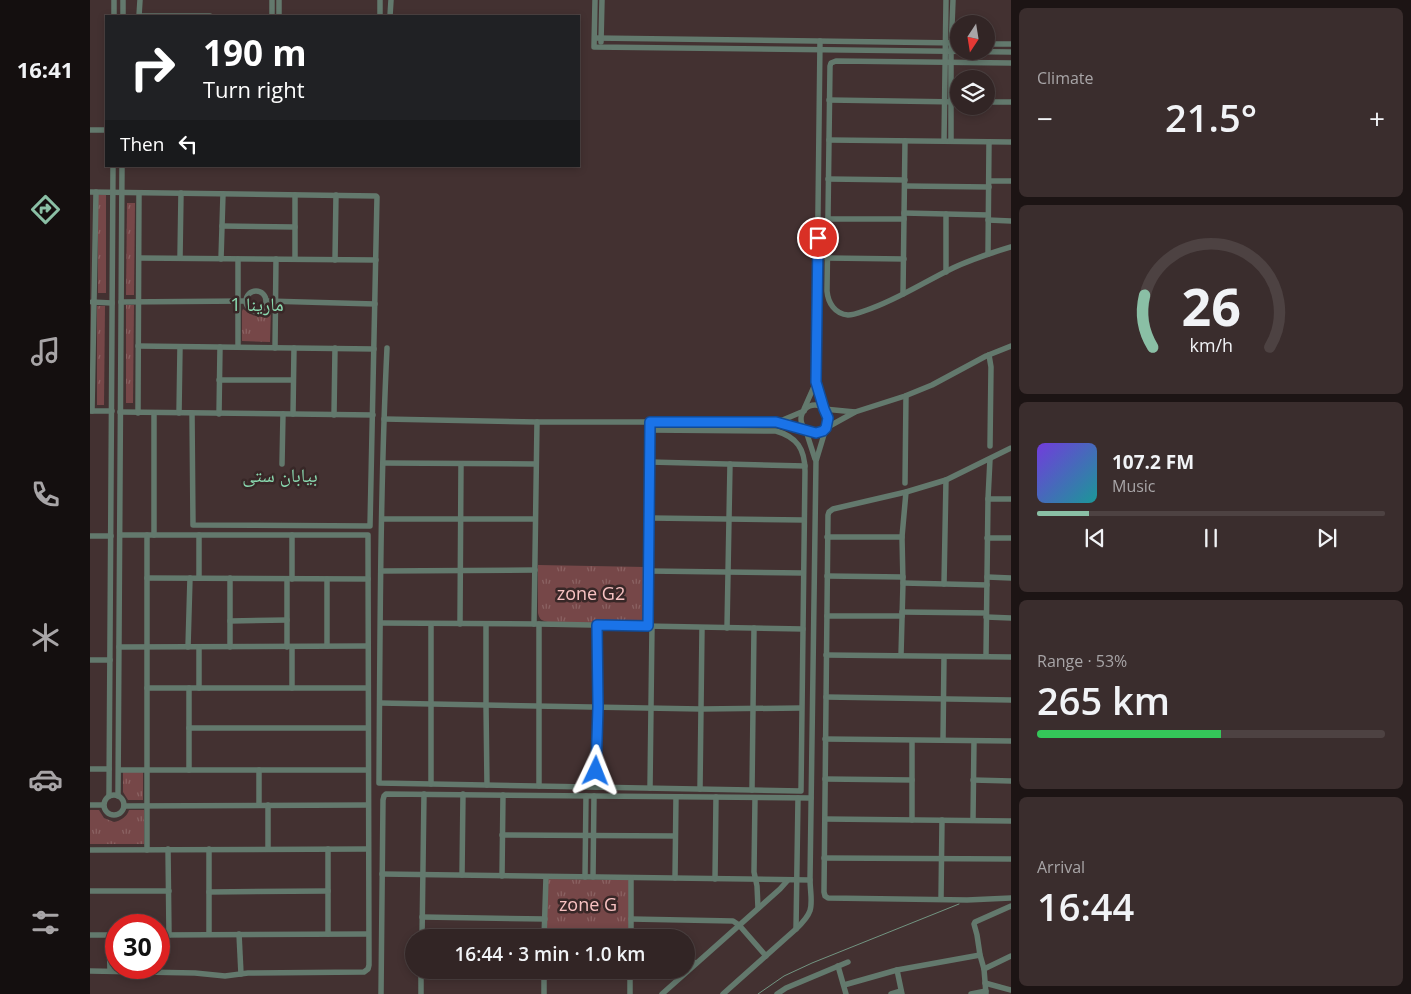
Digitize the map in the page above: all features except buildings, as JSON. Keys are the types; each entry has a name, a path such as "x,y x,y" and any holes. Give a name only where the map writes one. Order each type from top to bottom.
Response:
{"street":[{"path":"114,0 114,15"},
{"path":"123,0 123,15"},
{"path":"139,15 140,0"},
{"path":"272,0 272,15"},
{"path":"279,0 279,15"},
{"path":"380,0 380,15"},
{"path":"390,15 391,0"},
{"path":"595,0 598,38 601,46 1011,52"},
{"path":"598,38 602,0"},
{"path":"946,0 950,89"},
{"path":"948,43 954,0"},
{"path":"598,38 948,43"},
{"path":"723,994 796,929 806,919 811,909 816,461 828,418 816,382 820,42"},
{"path":"995,44 1011,44"},
{"path":"1011,63 833,61 830,66 829,100 827,296 832,306 840,313 848,315 861,312 904,294 946,272 1011,246"},
{"path":"944,141 944,102 948,62"},
{"path":"829,100 950,102"},
{"path":"995,102 1011,102"},
{"path":"951,115 951,141"},
{"path":"90,130 105,130"},
{"path":"829,140 1011,142"},
{"path":"904,294 905,140"},
{"path":"988,254 989,142"},
{"path":"109,796 118,796 123,800 124,806 121,813 115,816 106,812 104,805 109,796 110,769 113,167"},
{"path":"118,796 122,167"},
{"path":"828,179 905,183 989,184 1011,181"},
{"path":"112,411 91,411 93,192 376,196 370,526 193,525 192,413"},
{"path":"138,412 139,193"},
{"path":"180,258 182,193"},
{"path":"221,258 223,194"},
{"path":"295,194 295,259"},
{"path":"335,260 336,195"},
{"path":"828,219 946,214 988,217 1011,221"},
{"path":"946,214 946,272"},
{"path":"222,226 295,227"},
{"path":"139,258 376,260"},
{"path":"828,258 904,259"},
{"path":"238,259 238,347"},
{"path":"275,348 276,259"},
{"path":"256,291 263,293 267,301 264,308 257,312 248,308 246,301 248,295 256,291"},
{"path":"121,302 246,301"},
{"path":"267,301 375,304"},
{"path":"92,302 112,302"},
{"path":"112,344 121,344"},
{"path":"138,346 374,349"},
{"path":"384,419 537,422 776,422 816,433 854,412 906,396 950,377 989,355 1011,346"},
{"path":"179,413 180,347"},
{"path":"219,414 220,347"},
{"path":"293,414 294,348"},
{"path":"334,415 335,348"},
{"path":"387,348 380,623 379,783 801,791 805,466 803,454 799,445 792,437 776,431 650,430"},
{"path":"989,355 991,367 990,446"},
{"path":"219,380 293,380"},
{"path":"816,382 801,420 816,461"},
{"path":"905,483 906,396"},
{"path":"776,422 813,406 854,412"},
{"path":"120,412 373,416"},
{"path":"147,850 147,578 154,413"},
{"path":"282,464 283,414"},
{"path":"537,422 535,570 539,786"},
{"path":"650,422 649,571 652,708 650,788"},
{"path":"1011,448 946,480 906,492 833,509 829,512 827,537 824,858 824,896 828,898 1011,898"},
{"path":"986,656 990,459"},
{"path":"650,462 805,466"},
{"path":"383,464 536,464"},
{"path":"460,464 460,624"},
{"path":"727,628 730,464"},
{"path":"944,584 946,480"},
{"path":"901,656 902,537 906,492"},
{"path":"988,499 1011,499"},
{"path":"650,518 804,520"},
{"path":"382,519 535,519"},
{"path":"120,535 368,535 368,969 364,972 241,974 225,976 170,972"},
{"path":"199,535 199,578"},
{"path":"292,535 286,620 292,688"},
{"path":"90,536 111,536"},
{"path":"827,537 902,537"},
{"path":"987,538 1011,538"},
{"path":"381,570 535,570"},
{"path":"649,571 803,573"},
{"path":"827,576 987,585"},
{"path":"987,577 1011,578"},
{"path":"147,578 368,579"},
{"path":"188,647 190,578"},
{"path":"230,578 230,647"},
{"path":"327,579 327,646"},
{"path":"110,591 119,591"},
{"path":"827,616 902,614 986,615 1011,618"},
{"path":"230,620 286,620"},
{"path":"380,623 803,628"},
{"path":"431,624 431,784"},
{"path":"486,624 487,785"},
{"path":"596,787 598,707 597,625"},
{"path":"700,789 702,628"},
{"path":"752,790 754,628"},
{"path":"119,647 368,646"},
{"path":"199,647 199,688"},
{"path":"826,655 1011,657"},
{"path":"943,740 944,657"},
{"path":"90,660 110,660"},
{"path":"147,688 368,688"},
{"path":"189,688 190,770"},
{"path":"826,697 1011,700"},
{"path":"380,703 652,708 802,708"},
{"path":"189,728 368,728"},
{"path":"825,740 1011,741"},
{"path":"912,741 912,820"},
{"path":"973,820 974,741"},
{"path":"90,769 110,769"},
{"path":"118,770 368,770"},
{"path":"259,770 260,805"},
{"path":"826,779 912,780"},
{"path":"973,780 1011,781"},
{"path":"381,994 382,874 384,796 386,794 811,798"},
{"path":"422,929 424,794"},
{"path":"462,876 463,794"},
{"path":"502,876 503,795"},
{"path":"584,877 586,796"},
{"path":"593,877 594,796"},
{"path":"675,878 676,797"},
{"path":"715,879 716,797"},
{"path":"755,798 754,872 758,908"},
{"path":"796,929 798,798"},
{"path":"90,805 104,805"},
{"path":"268,805 268,849"},
{"path":"124,806 368,805"},
{"path":"825,819 1011,821"},
{"path":"941,899 942,820"},
{"path":"502,835 676,836"},
{"path":"328,849 328,934"},
{"path":"90,850 368,849"},
{"path":"168,850 169,914"},
{"path":"209,850 209,934"},
{"path":"824,858 1011,859"},
{"path":"382,874 810,880"},
{"path":"544,929 546,876"},
{"path":"631,878 631,929"},
{"path":"662,994 788,880"},
{"path":"90,891 169,891"},
{"path":"209,892 328,892"},
{"path":"971,994 986,993 984,969 974,923 1011,906"},
{"path":"422,917 545,919"},
{"path":"631,919 733,921 739,925 766,956"},
{"path":"239,934 241,974"},
{"path":"170,935 368,934"},
{"path":"90,935 105,935"},
{"path":"844,985 897,970 980,955"},
{"path":"984,969 1011,956"},
{"path":"777,994 786,988 848,962"},
{"path":"838,966 846,994"},
{"path":"891,994 901,992 897,970"},
{"path":"90,971 105,971"},
{"path":"421,979 421,994"},
{"path":"544,979 544,994"},
{"path":"630,979 630,994"},
{"path":"985,983 1011,990"}],"green space":[{"path":"98,195 106,195 106,293 98,293"},
{"path":"127,203 135,203 134,295 126,295"},
{"path":"126,305 134,305 133,403 126,403"},
{"path":"97,306 105,306 104,405 97,405"},
{"path":"243,309 256,316 271,310 270,342 242,341"},
{"name":"zone G2","path":"538,565 645,567 644,619 638,624 548,622 542,620 538,613"},
{"path":"123,772 143,772 143,800 128,800 123,792"},
{"path":"90,810 99,810 104,818 114,822 127,815 129,810 144,810 144,844 90,844"},
{"name":"zone G","path":"547,879 630,880 629,929 547,929"}],"waterway":[{"path":"758,994 784,976 812,963 959,904"}],"district":[{"name":"مارینا 1","path":"257,304"},
{"name":"بیابان ستی","path":"280,475"}],"route":[{"path":"596,771 598,707 597,625 648,626 650,422 776,422 813,433 823,431 826,428 828,425 828,415 824,409 820,390 816,382 818,238"}]}
